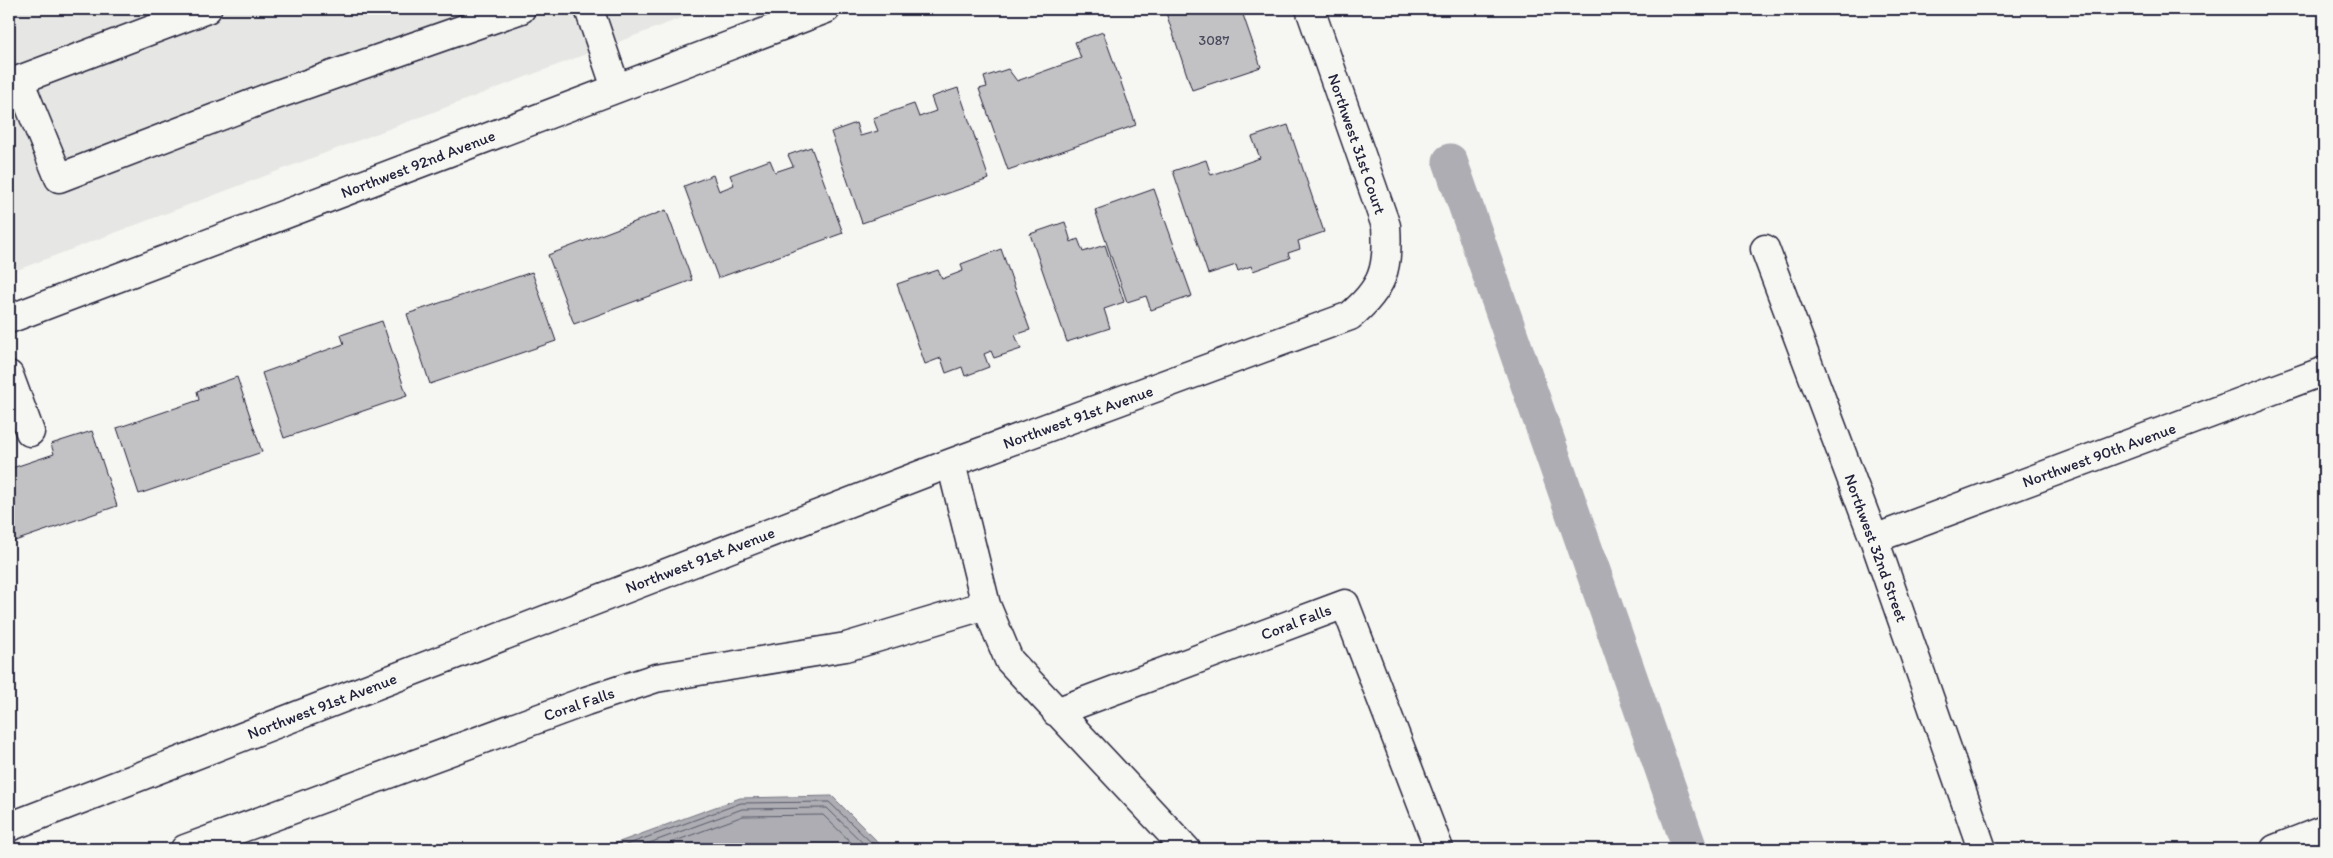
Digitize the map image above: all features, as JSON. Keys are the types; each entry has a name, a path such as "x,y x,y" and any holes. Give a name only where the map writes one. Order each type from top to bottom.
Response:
{"street":[{"path":"207,9 19,80 59,178 268,98 521,9"},
{"path":"589,9 616,88"},
{"name":"Northwest 92nd Avenue","path":"9,319 826,9"},
{"name":"Northwest 31st Court","path":"1310,9 1386,226 1388,254 1379,282"},
{"name":"Northwest 32nd Street","path":"1765,249 1874,539 1982,849"},
{"name":"Northwest 91st Avenue","path":"9,826 952,464 1350,316 1368,300 1379,282"},
{"name":"Northwest 90th Avenue","path":"1874,539 2324,371"},
{"path":"9,376 30,432"},
{"path":"952,464 986,605 1009,660 1186,849"},
{"name":"Coral Falls","path":"1056,712 1345,604 1439,849"},
{"name":"Coral Falls","path":"186,849 586,701 656,678 846,647 986,605"},
{"path":"2275,849 2324,830"}],"shaded area":[{"path":"9,9 705,9 9,273"}],"water":[{"path":"832,796 885,849 600,849 740,798"}],"building":[{"path":"1175,9 1241,9 1261,67 1192,90 1166,13"},
{"path":"1103,32 1136,125 1008,170 979,89 987,87 984,77 1008,69 1017,81 1081,58 1075,42"},
{"path":"958,88 989,179 862,223 831,132 856,123 860,136 878,131 873,118 914,104 919,117 936,111 931,97"},
{"path":"1288,125 1324,232 1298,241 1300,249 1288,253 1290,258 1253,271 1251,266 1238,271 1236,265 1208,274 1173,171 1206,160 1211,175 1260,158 1252,137"},
{"path":"811,147 843,233 718,278 684,186 713,175 719,191 734,185 730,175 770,160 775,172 793,166 788,155"},
{"path":"1154,189 1192,296 1151,310 1146,296 1127,302 1095,210"},
{"path":"666,210 692,280 574,324 548,255"},
{"path":"1065,222 1071,242 1078,239 1083,252 1105,245 1124,302 1104,309 1110,328 1067,342 1030,234"},
{"path":"1001,249 1030,330 1015,335 1021,349 994,358 991,351 984,354 989,367 965,376 962,367 946,373 941,358 925,364 897,284 938,270 942,279 963,271 961,264"},
{"path":"532,272 556,341 430,384 407,314"},
{"path":"382,321 407,396 284,438 262,373 344,344 341,335"},
{"path":"237,377 262,452 139,494 117,428 199,400 197,391"},
{"path":"92,431 117,506 9,543 9,469 54,454 51,444"}],"waterway":[{"path":"1450,161 1690,849"}]}
